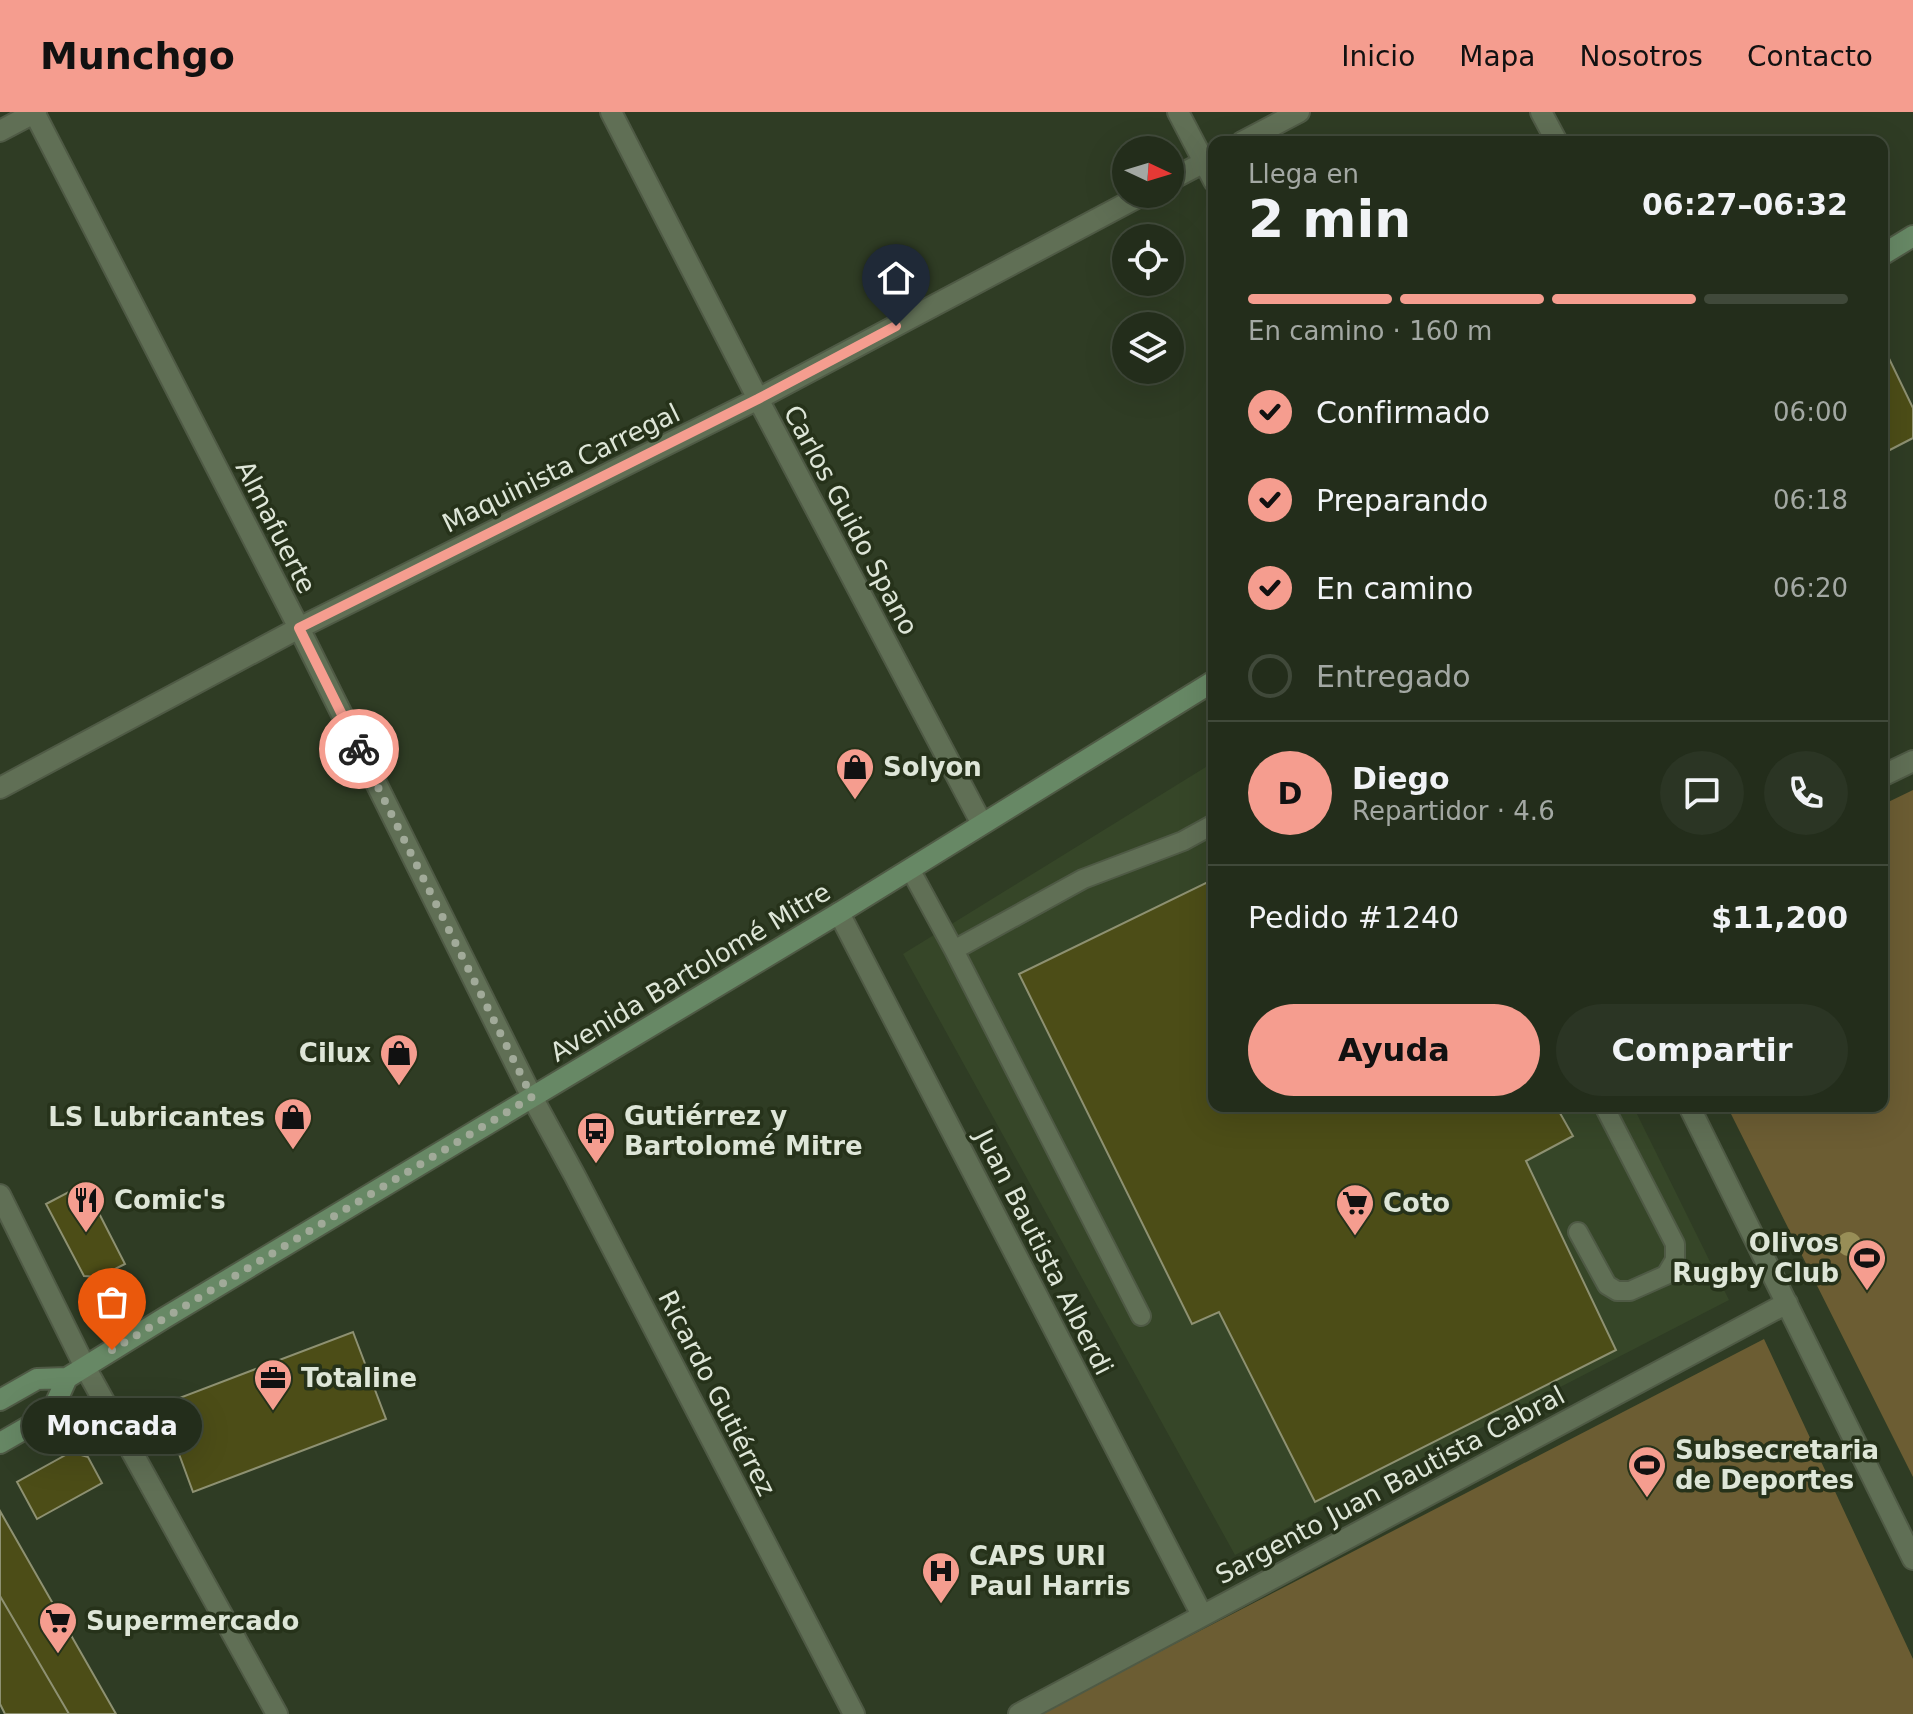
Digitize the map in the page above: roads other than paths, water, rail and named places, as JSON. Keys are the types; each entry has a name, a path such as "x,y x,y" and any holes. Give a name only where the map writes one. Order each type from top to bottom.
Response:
{"main road":[{"path":"1888,251 1913,236"},
{"name":"Avenida Bartolomé Mitre","path":"0,1400 37,1379 76,1373 839,913 1208,685"},
{"path":"0,1443 53,1409 76,1373"}],"street":[{"path":"0,131 35,112"},
{"name":"Almafuerte","path":"35,112 299,628 532,1097"},
{"name":"Carlos Guido Spano","path":"611,112 982,824"},
{"path":"1178,112 1208,158"},
{"path":"1253,136 1299,112"},
{"path":"1541,112 1554,136"},
{"path":"1184,173 1208,161"},
{"name":"Maquinista Carregal","path":"0,788 299,628 758,399 1118,208"},
{"path":"1888,773 1913,761"},
{"name":"Juan Bautista Alberdi","path":"839,913 1202,1615"},
{"name":"Ricardo Gutiérrez","path":"532,1097 854,1714"},
{"path":"1692,1112 1913,1559"},
{"path":"0,1195 76,1373 277,1714"},
{"name":"Sargento Juan Bautista Cabral","path":"1019,1714 1787,1303"}],"lane":[{"path":"954,950 1083,879 1183,841 1208,827"},
{"path":"910,869 1141,1316"},
{"path":"1578,1232 1607,1285 1617,1291 1630,1291 1666,1275 1675,1260 1675,1244 1607,1112"}],"place":[{"name":"Solyon","path":"855,801"},
{"name":"Cilux","path":"399,1087"},
{"name":"LS Lubricantes","path":"293,1151"},
{"name":"Gutiérrez y Bartolomé Mitre","path":"596,1165"},
{"name":"Comic's","path":"86,1234"},
{"name":"Coto","path":"1355,1237"},
{"name":"Olivos Rugby Club","path":"1867,1292"},
{"name":"Moncada","path":"112,1350"},
{"name":"Totaline","path":"273,1412"},
{"name":"Subsecretaria de Deportes","path":"1647,1499"},
{"name":"CAPS URI Paul Harris","path":"941,1605"},
{"name":"Supermercado","path":"58,1655"}]}
